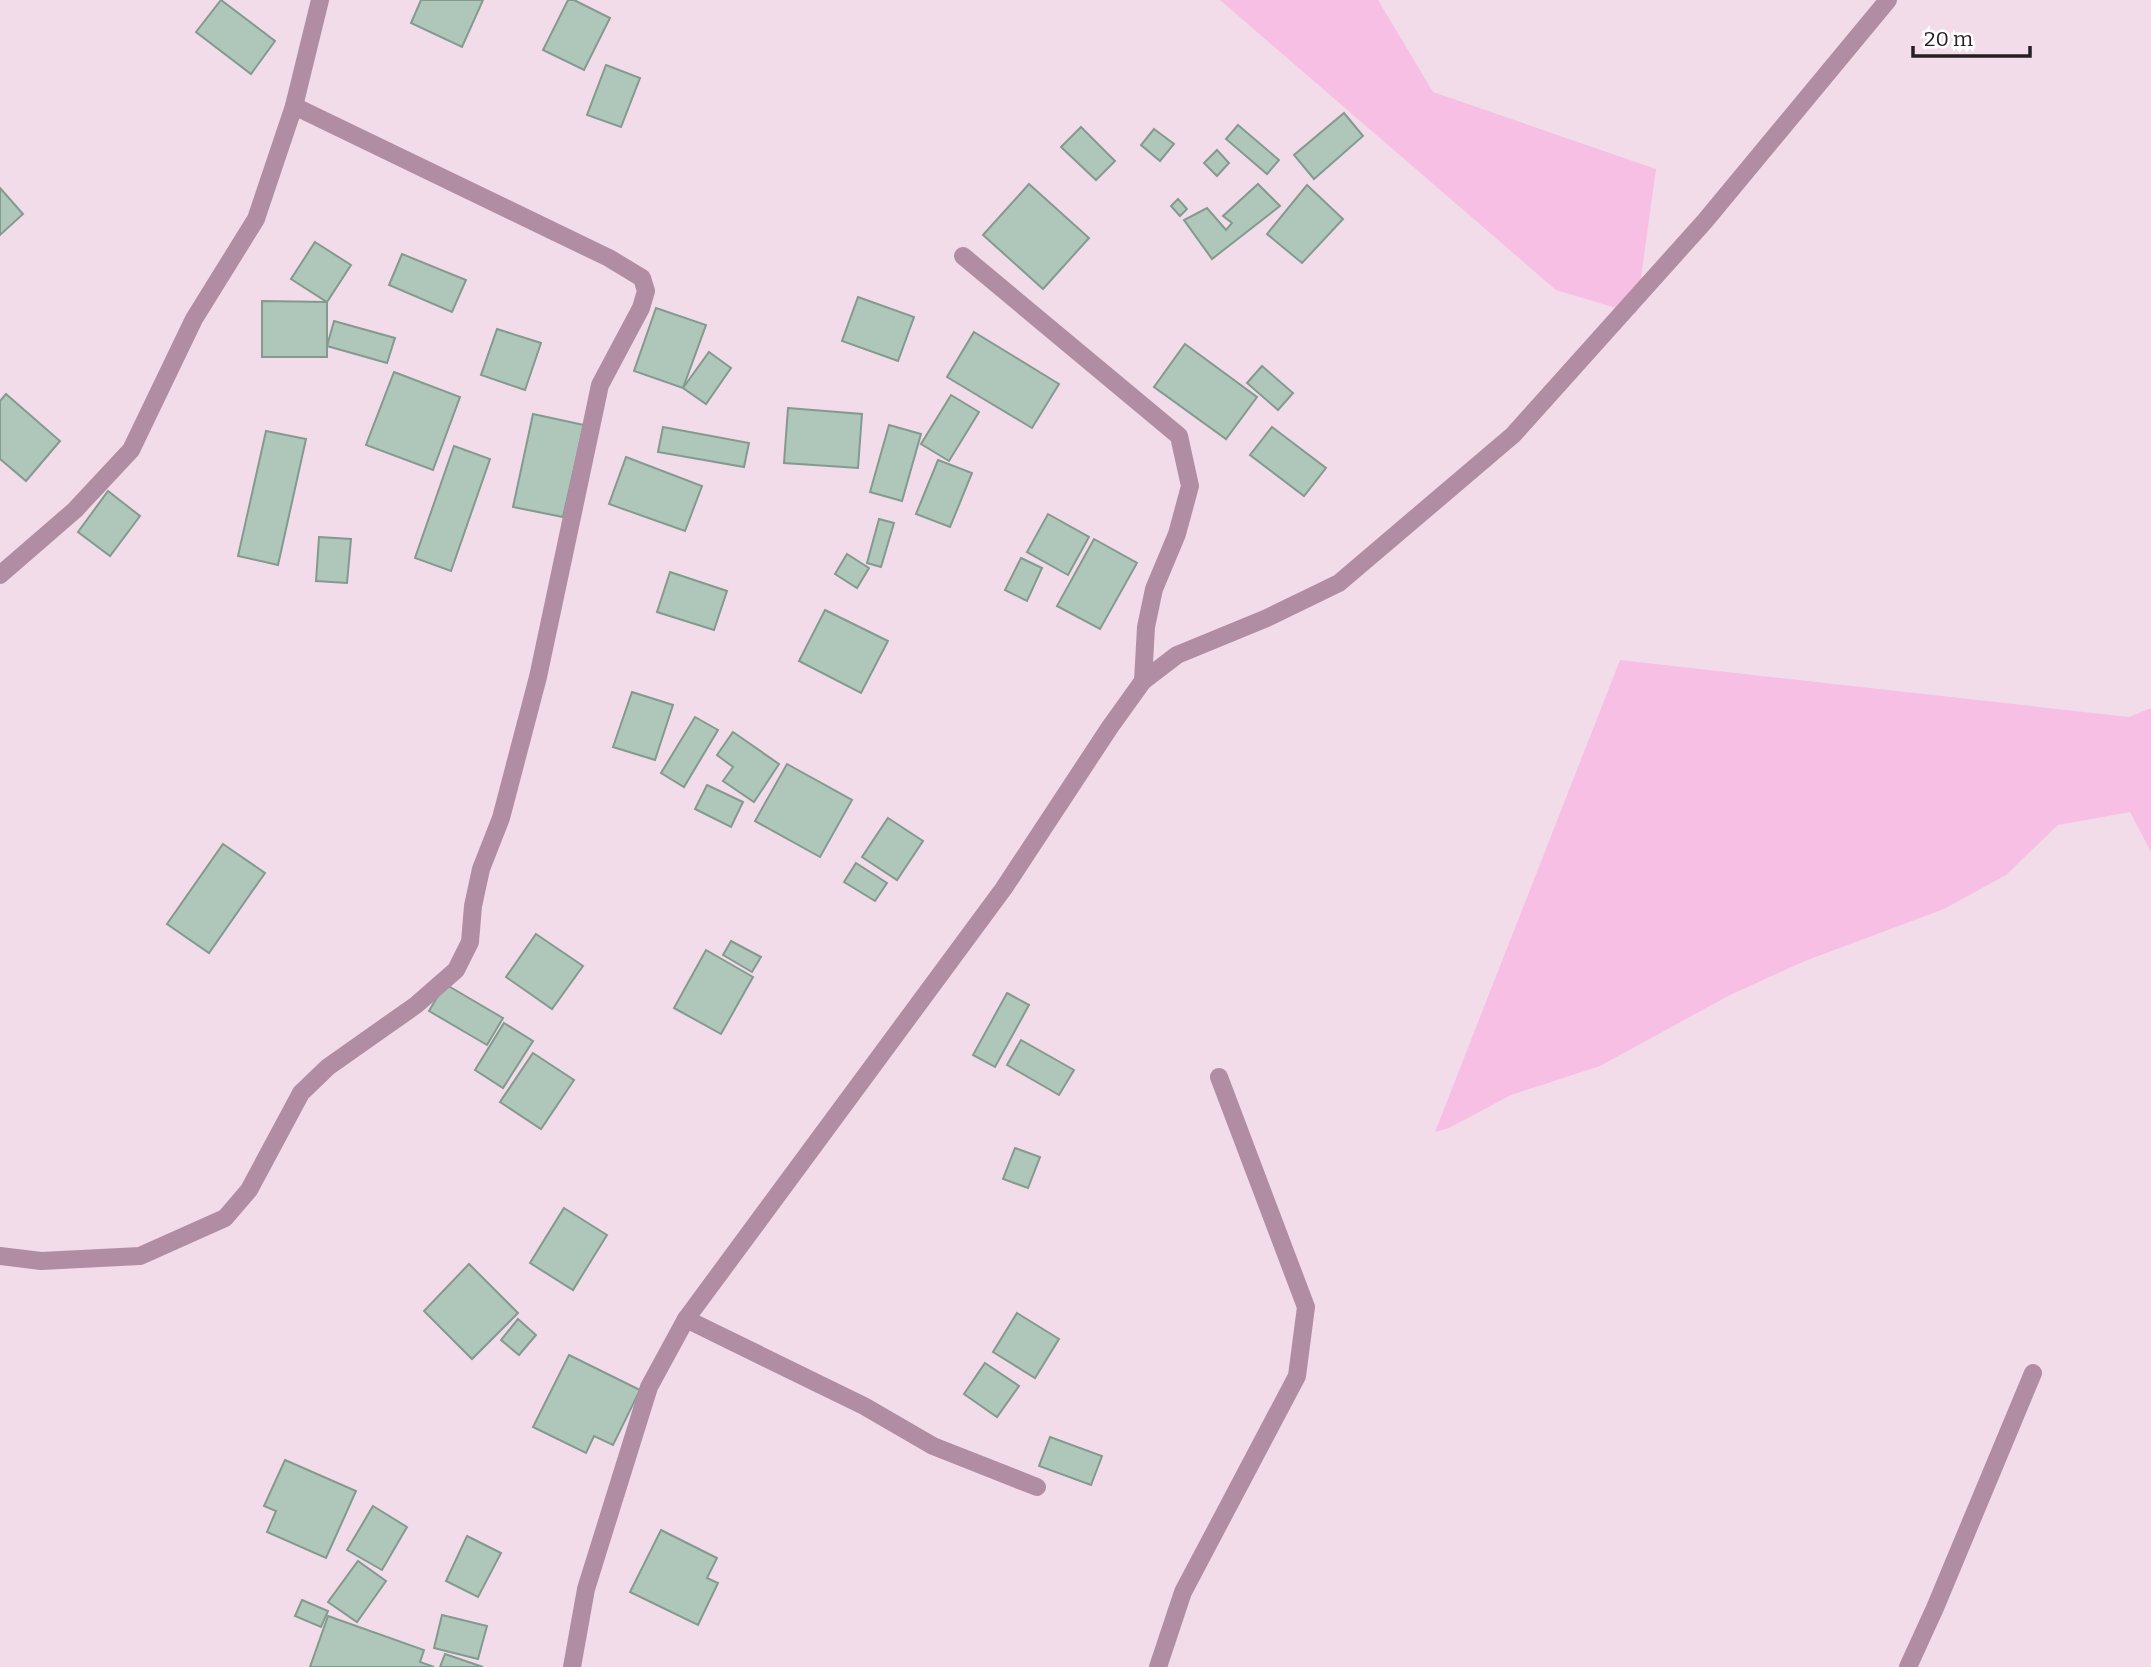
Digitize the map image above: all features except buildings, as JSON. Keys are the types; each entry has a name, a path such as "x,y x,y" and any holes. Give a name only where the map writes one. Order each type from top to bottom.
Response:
{"street":[{"path":"0,575 75,510 131,450 194,319 256,219 294,106 320,0"},
{"path":"572,1667 586,1589 649,1387 686,1319 1004,888 1143,681 1177,654 1267,618 1339,583 1513,435 1705,221 1888,0"},
{"path":"0,1256 41,1261 141,1256 225,1218 249,1190 301,1093 328,1067 416,1005 456,970 470,942 473,906 481,869 501,818 538,677 600,385 644,299 646,290 642,278 609,258 294,106"},
{"path":"962,256 1180,436 1190,486 1177,534 1154,589 1146,627 1143,681"},
{"path":"1158,1667 1183,1592 1297,1376 1306,1307 1219,1077"},
{"path":"686,1319 864,1406 933,1446 1037,1487"},
{"path":"1909,1667 2033,1373"}],"shaded area":[{"path":"1220,0 1378,0 1433,92 1656,169 1636,314 1556,290"},
{"path":"1620,660 2129,717 2151,708 2151,852 2130,812 2058,825 2006,875 1944,909 1805,961 1730,995 1600,1066 1511,1095 1449,1128 1435,1132"}]}
